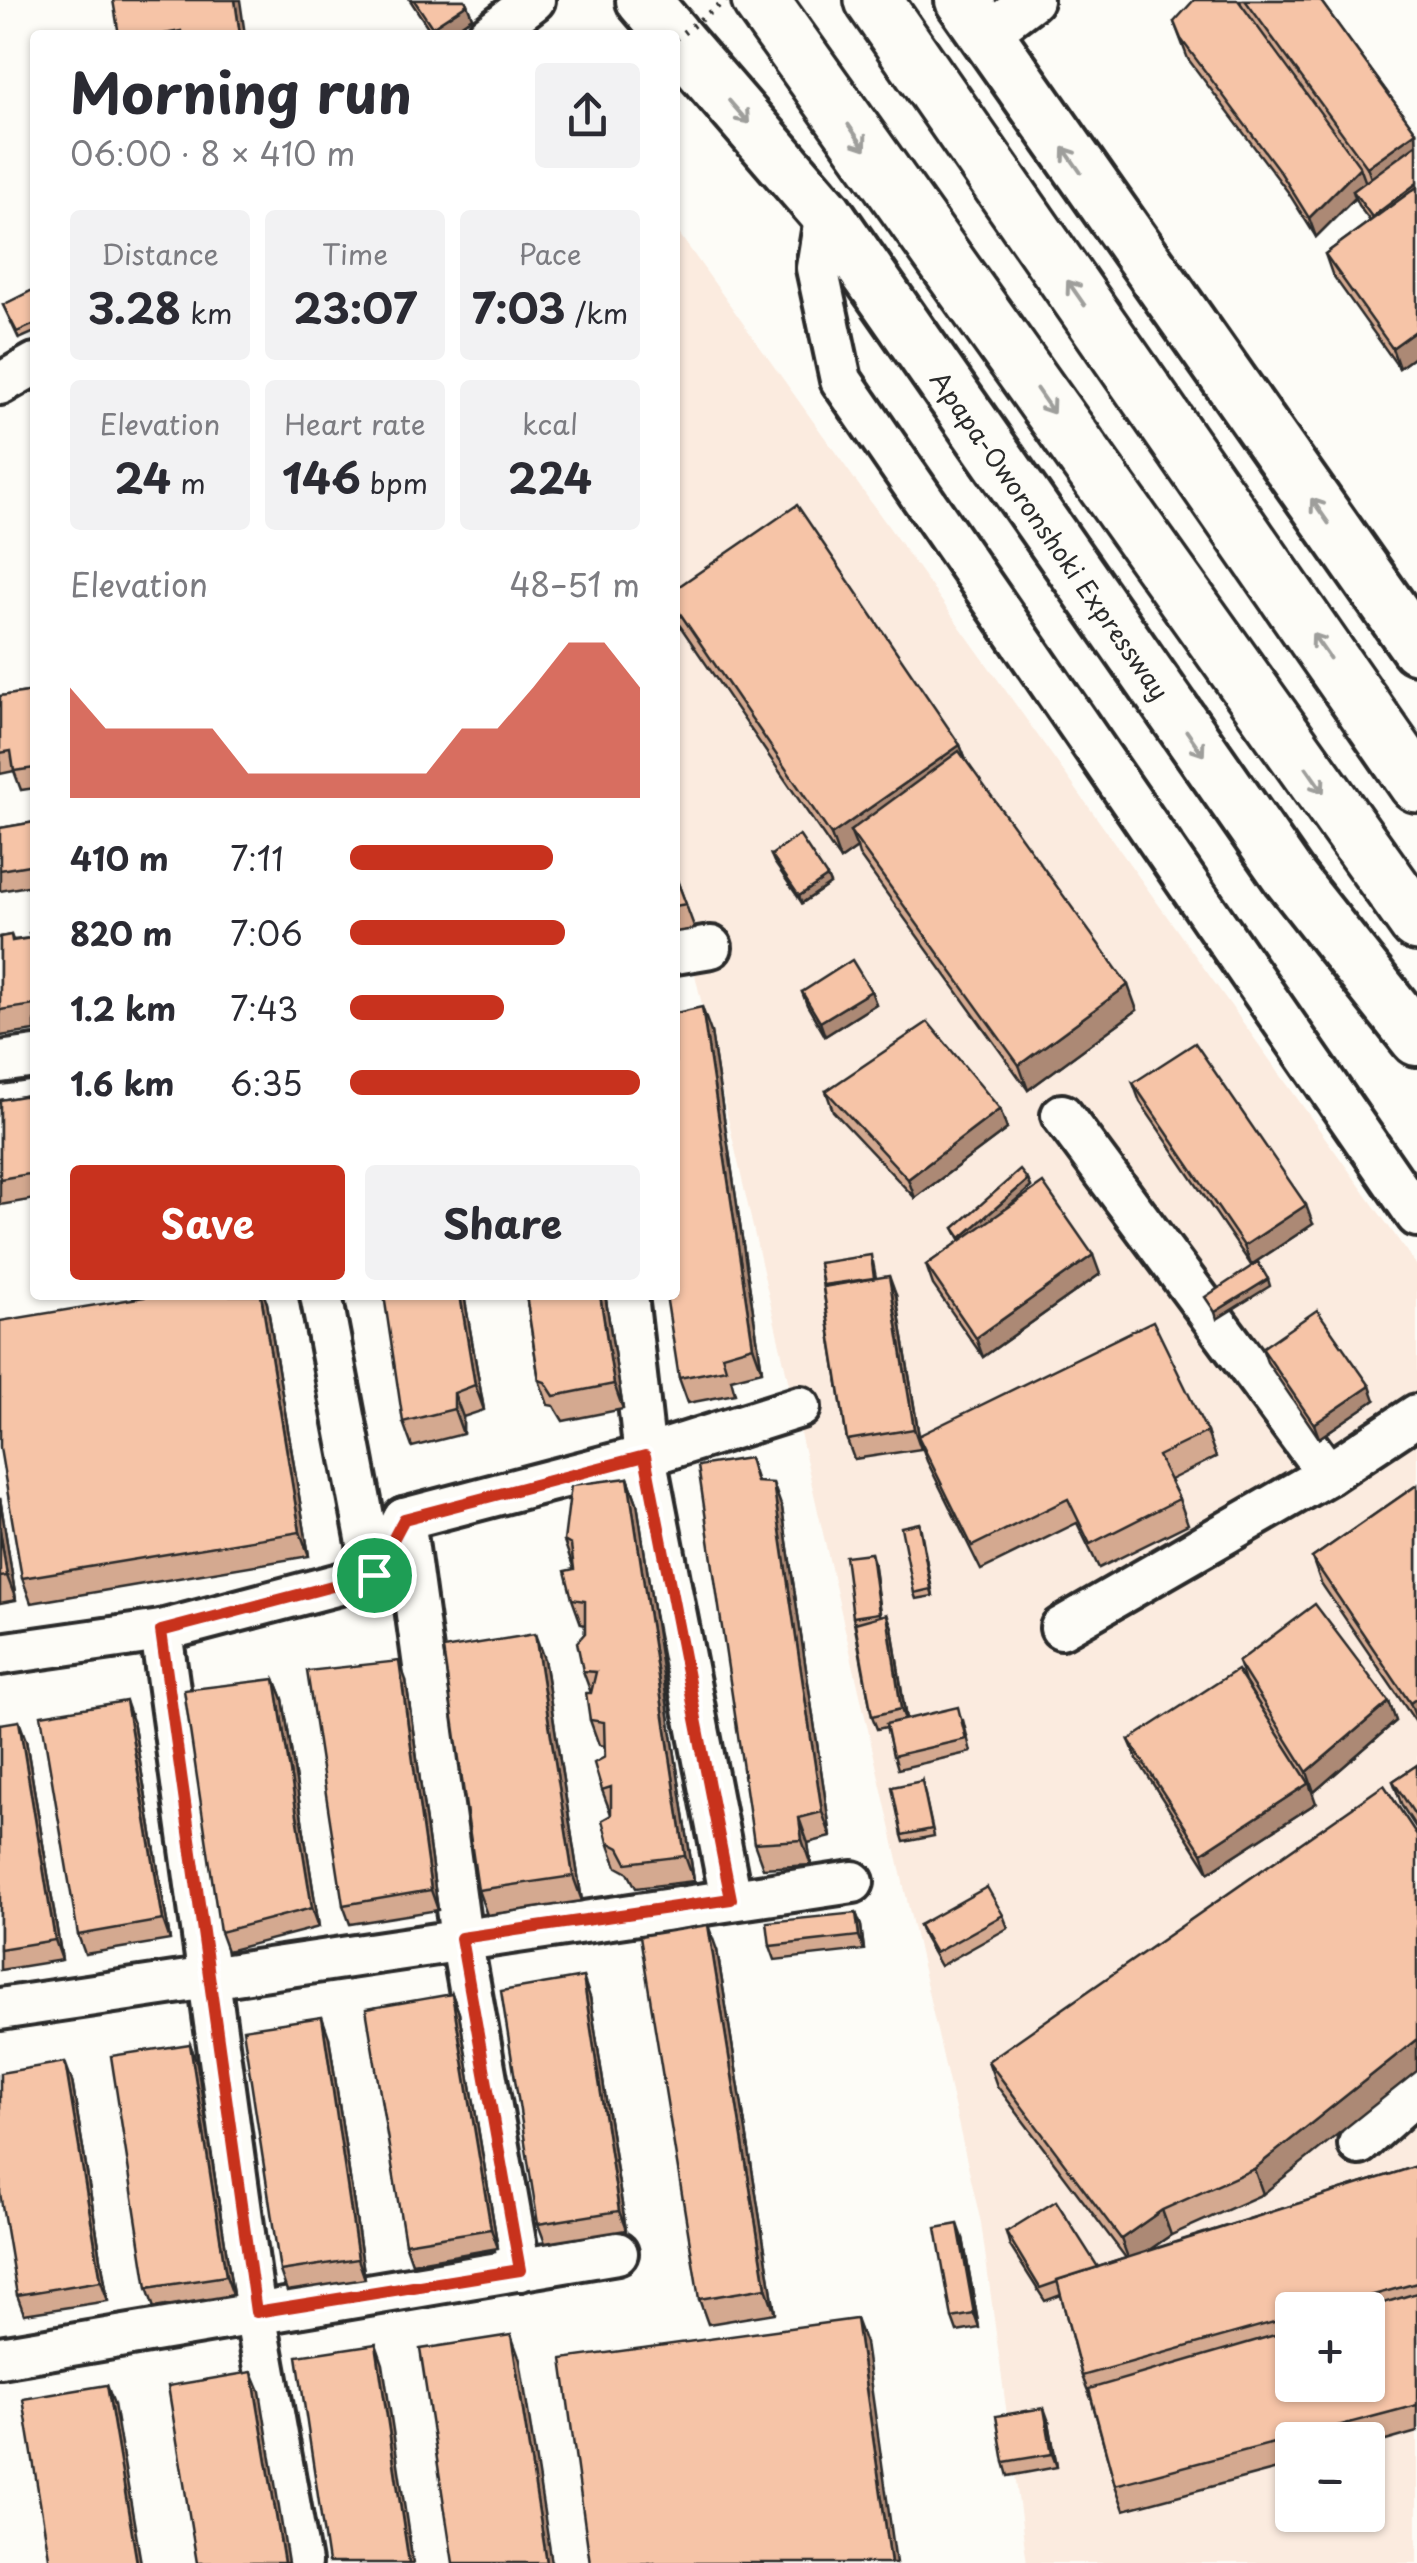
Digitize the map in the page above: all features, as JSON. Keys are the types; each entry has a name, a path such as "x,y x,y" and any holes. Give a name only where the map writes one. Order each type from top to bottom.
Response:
{"highway":[{"path":"760,0 1417,923"},
{"path":"872,0 1417,784"}],"main road":[{"name":"Apapa-Oworonshoki Expressway","path":"642,0 668,30"},
{"path":"973,18 1417,647"},
{"name":"Apapa-Oworonshoki Expressway","path":"680,44 826,213 1289,877 1417,1039"}],"street":[{"path":"495,30 534,0"},
{"path":"973,18 1032,0"},
{"path":"826,213 817,268 841,380 1417,1216"},
{"path":"0,384 30,367"},
{"path":"0,1062 30,1058"},
{"path":"1062,1115 1328,1474"},
{"path":"322,1300 374,1575"},
{"path":"628,1300 645,1456 731,1899"},
{"path":"0,1654 161,1631 374,1575 404,1519 645,1456 800,1407"},
{"path":"1061,1628 1328,1474 1417,1415"},
{"path":"404,1519 461,1938 520,2270"},
{"path":"161,1631 256,2312 300,2563"},
{"path":"0,2009 853,1882"},
{"path":"1358,2144 1417,2092"},
{"path":"0,2357 617,2253"}],"path":[{"path":"680,33 726,0"}],"shaded area":[{"path":"680,235 1417,1266 1417,2563 1027,2563 981,2223 680,909"}],"building":[{"path":"113,0 235,0 239,30 118,30"},
{"path":"414,0 465,0 467,4 432,27"},
{"path":"1194,0 1238,0 1360,167 1309,218 1281,173 1181,39 1174,22"},
{"path":"1245,0 1320,0 1416,132 1367,167"},
{"path":"1417,144 1417,183 1372,217 1353,191"},
{"path":"1417,187 1417,330 1392,348 1325,254"},
{"path":"30,292 30,326 17,332 3,305"},
{"path":"797,505 960,745 831,835 680,613 680,586"},
{"path":"30,692 30,769 14,771 11,751 0,753 0,696"},
{"path":"959,751 1128,985 1019,1065 850,831"},
{"path":"30,823 30,871 29,865 0,870 0,828"},
{"path":"799,835 827,877 799,896 771,855"},
{"path":"11,935 12,941 30,938 30,1006 0,1010 0,937"},
{"path":"852,960 871,991 820,1022 802,992"},
{"path":"702,1007 753,1346 722,1355 726,1369 679,1378 667,1300 680,1300 680,1012"},
{"path":"928,1022 1000,1109 908,1179 826,1091"},
{"path":"1195,1043 1306,1205 1244,1246 1133,1083"},
{"path":"30,1095 30,1174 0,1179 0,1100"},
{"path":"1020,1170 1028,1180 961,1238 954,1228"},
{"path":"1043,1183 1093,1255 976,1338 926,1265"},
{"path":"871,1255 874,1278 823,1285 819,1263"},
{"path":"1258,1262 1268,1279 1215,1312 1205,1297"},
{"path":"889,1276 914,1429 847,1440 823,1287"},
{"path":"126,1300 262,1300 300,1532 22,1578 0,1448 0,1321"},
{"path":"385,1300 461,1300 475,1385 454,1393 454,1409 403,1422"},
{"path":"527,1300 601,1300 614,1384 554,1396 545,1382 539,1380"},
{"path":"1317,1310 1370,1386 1314,1424 1262,1348"},
{"path":"1153,1321 1207,1432 1158,1456 1179,1499 1090,1544 1068,1499 972,1546 918,1436"},
{"path":"749,1458 756,1482 773,1483 822,1812 799,1818 802,1840 754,1843 698,1466"},
{"path":"628,1478 685,1856 627,1863 619,1848 608,1842 602,1820 611,1815 611,1787 602,1790 594,1763 605,1757 604,1722 590,1720 586,1693 591,1693 596,1672 583,1671 577,1642 585,1633 585,1601 572,1599 565,1571 574,1569 571,1545 564,1541 571,1485"},
{"path":"1417,1485 1417,1698 1410,1703 1312,1558"},
{"path":"919,1523 931,1589 914,1593 901,1527"},
{"path":"0,1530 7,1576 0,1577"},
{"path":"871,1553 879,1613 853,1617 845,1556"},
{"path":"1315,1604 1389,1702 1307,1772 1238,1662"},
{"path":"887,1614 901,1709 872,1716 855,1623"},
{"path":"535,1634 573,1876 478,1890 443,1649"},
{"path":"399,1661 431,1890 343,1905 307,1671"},
{"path":"1237,1670 1309,1783 1202,1853 1129,1740"},
{"path":"275,1679 312,1908 220,1932 184,1690"},
{"path":"126,1701 163,1920 78,1935 41,1715"},
{"path":"958,1707 966,1739 893,1756 886,1724"},
{"path":"19,1721 55,1940 0,1949 0,1724"},
{"path":"1417,1765 1417,1818 1393,1781"},
{"path":"922,1781 932,1829 902,1835 892,1787"},
{"path":"1384,1785 1417,1835 1417,2039 1254,2169 1162,2210 1121,2239 988,2061"},
{"path":"987,1887 1003,1915 935,1953 919,1925"},
{"path":"856,1913 859,1936 770,1946 767,1922"},
{"path":"708,1925 766,2288 699,2299 640,1936"},
{"path":"583,1977 619,2211 538,2224 501,1991"},
{"path":"452,1994 491,2229 405,2243 366,2009"},
{"path":"322,2017 358,2259 280,2271 243,2029"},
{"path":"190,2044 226,2276 147,2288 111,2056"},
{"path":"65,2062 101,2281 17,2295 0,2193 0,2073"},
{"path":"1417,2166 1417,2283 1384,2292 1275,2292 1275,2322 1082,2376 1057,2280"},
{"path":"1056,2201 1098,2267 1040,2288 1006,2232"},
{"path":"958,2224 974,2314 952,2318 936,2228"},
{"path":"1417,2293 1417,2405 1353,2422 1275,2422 1275,2443 1115,2485 1089,2389 1275,2335 1275,2402 1385,2402 1385,2303"},
{"path":"856,2319 891,2563 590,2563 562,2359"},
{"path":"511,2335 547,2563 453,2563 420,2349"},
{"path":"376,2344 409,2563 328,2563 297,2356"},
{"path":"252,2372 284,2563 197,2563 168,2386"},
{"path":"107,2385 137,2563 50,2563 23,2399"},
{"path":"1044,2408 1052,2454 1004,2462 996,2416"}],"route":[{"path":"645,1456 731,1899 461,1938 520,2270 256,2312 161,1631 374,1575 404,1519 645,1456"}]}
